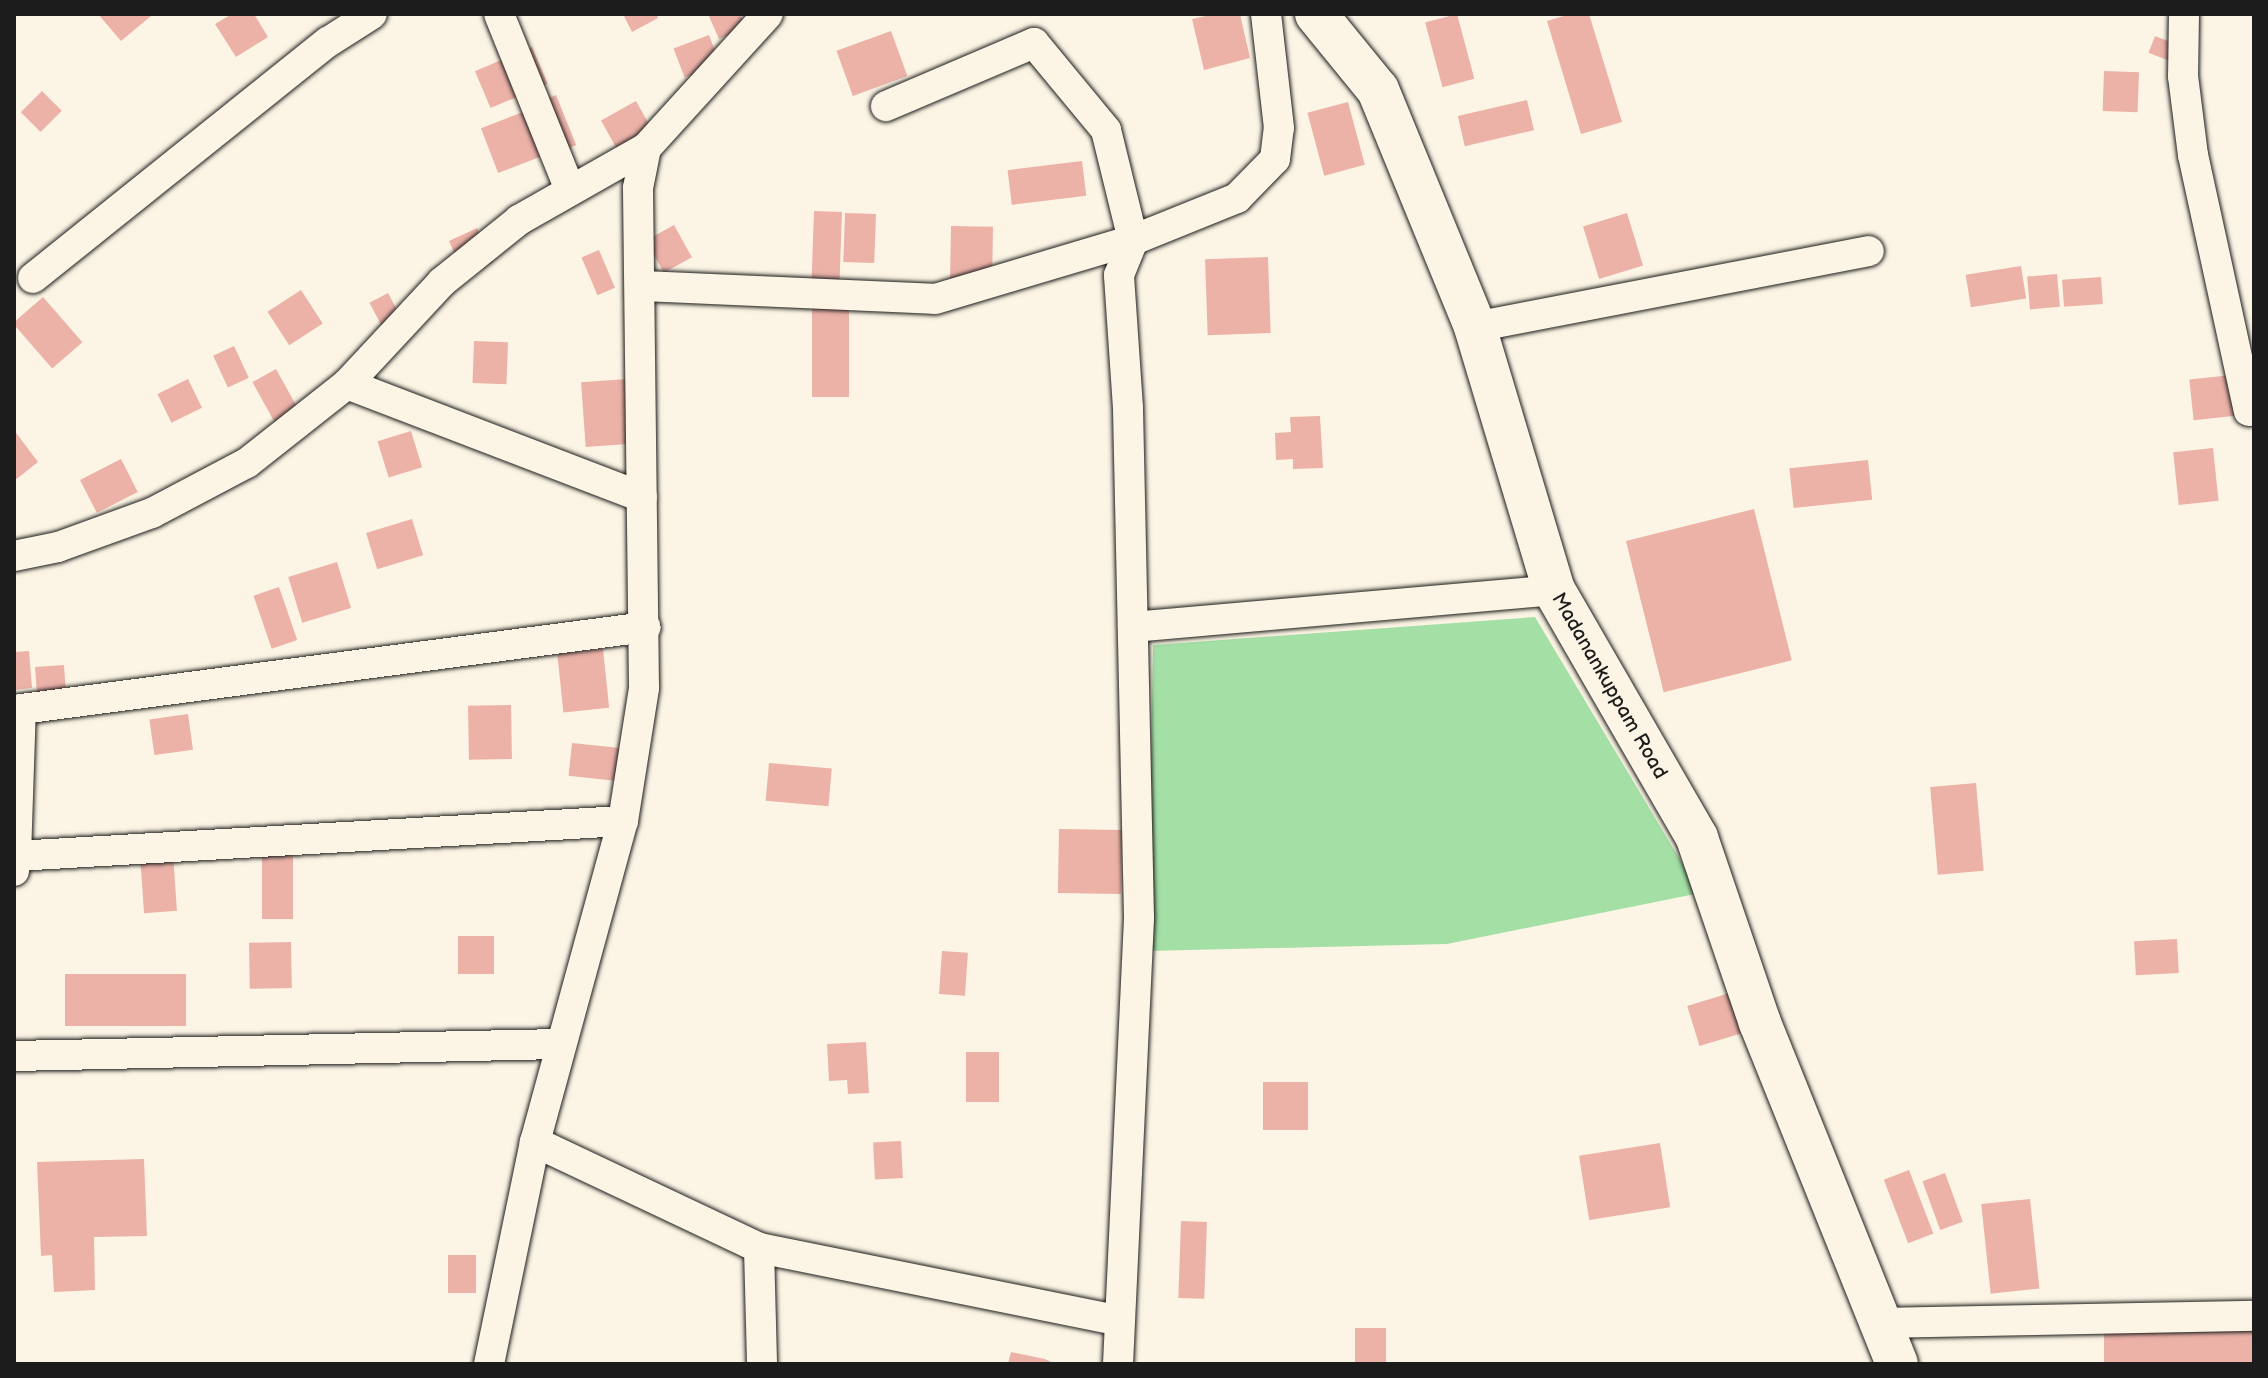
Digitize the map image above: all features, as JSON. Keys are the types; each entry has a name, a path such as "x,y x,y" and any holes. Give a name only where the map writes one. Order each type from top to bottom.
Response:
{"main road":[{"name":"Madanankuppam Road","path":"1316,14 1378,90 1475,327 1554,590 1697,838 1760,1023 1897,1364"}],"street":[{"path":"33,278 328,42 372,14"},
{"path":"499,14 569,187"},
{"path":"14,556 58,547 166,506 247,463 347,384 442,282 569,187 646,148 768,14"},
{"path":"641,286 935,299 1133,240 1237,198 1275,159 1279,128 1266,14"},
{"path":"2184,14 2183,76 2193,155 2249,411"},
{"path":"886,106 1034,43 1106,130 1133,240 1119,275 1133,627 1139,917 1118,1364"},
{"path":"489,1364 535,1142 623,821 646,627 638,188 646,148"},
{"path":"1475,327 1869,251"},
{"path":"347,384 642,497"},
{"path":"1133,627 1554,590"},
{"path":"623,821 15,863 17,710 646,627"},
{"path":"14,1056 561,1044"},
{"path":"535,1142 759,1248 1120,1321"},
{"path":"759,1248 762,1364"},
{"path":"1880,1323 2254,1316"}],"green space":[{"path":"1535,617 1700,893 1447,944 1148,951 1153,645"}],"building":[{"path":"98,14 150,14 151,16 121,41"},
{"path":"232,14 254,14 268,37 236,57 215,24"},
{"path":"623,14 656,14 658,18 632,32"},
{"path":"708,14 740,14 745,28 719,39"},
{"path":"1215,14 1240,14 1250,58 1204,70 1192,19"},
{"path":"1457,14 1474,79 1442,87 1425,23"},
{"path":"1570,14 1589,14 1622,122 1581,134 1547,21"},
{"path":"891,31 907,76 853,96 836,51"},
{"path":"709,35 720,64 685,78 674,49"},
{"path":"2155,36 2184,47 2177,64 2149,53"},
{"path":"532,47 548,84 491,108 475,71"},
{"path":"2104,71 2139,72 2138,112 2103,111"},
{"path":"42,91 62,111 41,132 21,112"},
{"path":"556,95 576,145 548,156 528,106"},
{"path":"1527,100 1534,130 1465,146 1458,116"},
{"path":"636,101 653,132 618,151 601,120"},
{"path":"1348,102 1365,165 1324,176 1307,113"},
{"path":"523,112 540,157 498,173 481,128"},
{"path":"1082,161 1086,196 1012,205 1008,170"},
{"path":"814,211 842,212 840,283 812,282"},
{"path":"845,213 876,214 874,263 843,262"},
{"path":"1627,213 1643,266 1599,279 1583,226"},
{"path":"674,225 692,257 664,273 646,241"},
{"path":"951,226 993,227 992,297 950,296"},
{"path":"477,228 493,262 465,276 449,241"},
{"path":"599,250 615,288 598,295 582,257"},
{"path":"1268,257 1271,333 1208,335 1205,259"},
{"path":"2021,266 2026,299 1971,307 1966,275"},
{"path":"2057,274 2060,307 2030,309 2027,277"},
{"path":"2101,277 2103,304 2064,307 2062,280"},
{"path":"301,290 323,324 289,345 267,312"},
{"path":"388,293 406,327 387,336 369,303"},
{"path":"43,297 82,342 52,369 14,325"},
{"path":"812,305 849,305 849,397 812,397"},
{"path":"474,341 508,342 507,384 473,383"},
{"path":"234,346 249,378 228,387 213,356"},
{"path":"276,369 298,409 275,422 252,382"},
{"path":"2250,373 2254,414 2194,420 2189,379"},
{"path":"188,379 202,408 171,423 157,394"},
{"path":"627,379 632,444 586,447 581,382"},
{"path":"1320,416 1323,468 1293,469 1293,459 1276,460 1275,433 1291,432 1290,417"},
{"path":"14,430 38,462 14,481"},
{"path":"411,431 422,467 389,478 378,441"},
{"path":"2213,448 2219,501 2179,505 2173,452"},
{"path":"121,459 138,492 97,513 80,480"},
{"path":"1868,460 1872,500 1794,508 1789,468"},
{"path":"1754,509 1792,660 1664,692 1626,541"},
{"path":"412,519 423,555 377,569 366,533"},
{"path":"337,562 351,608 302,623 288,577"},
{"path":"279,587 297,640 272,649 253,596"},
{"path":"603,649 609,708 563,712 557,654"},
{"path":"29,651 32,688 14,690 14,652"},
{"path":"64,665 66,695 37,697 35,667"},
{"path":"511,705 512,759 469,760 468,706"},
{"path":"188,714 193,750 154,755 149,719"},
{"path":"572,743 630,749 626,782 569,776"},
{"path":"769,763 832,768 828,806 766,801"},
{"path":"1976,783 1984,871 1938,875 1930,787"},
{"path":"1059,829 1122,830 1121,894 1058,893"},
{"path":"262,844 293,844 293,919 262,919"},
{"path":"173,854 177,911 144,913 140,856"},
{"path":"458,936 494,936 494,974 458,974"},
{"path":"2177,939 2179,973 2136,975 2134,941"},
{"path":"291,942 292,988 250,989 249,943"},
{"path":"942,951 968,953 965,996 939,994"},
{"path":"65,974 186,974 186,1026 65,1026"},
{"path":"1736,991 1748,1031 1700,1046 1687,1006"},
{"path":"866,1042 869,1093 848,1094 847,1080 829,1081 827,1044"},
{"path":"966,1052 999,1052 999,1102 966,1102"},
{"path":"1263,1082 1308,1082 1308,1130 1263,1130"},
{"path":"901,1141 903,1178 875,1179 873,1142"},
{"path":"1660,1143 1670,1207 1589,1220 1579,1156"},
{"path":"144,1159 147,1236 94,1237 95,1290 54,1292 52,1255 41,1256 37,1162"},
{"path":"1909,1170 1933,1233 1908,1243 1884,1180"},
{"path":"1945,1173 1963,1222 1940,1230 1922,1181"},
{"path":"2030,1199 2039,1289 1991,1294 1981,1204"},
{"path":"1181,1221 1207,1222 1204,1299 1178,1298"},
{"path":"448,1255 476,1255 476,1293 448,1293"},
{"path":"1355,1328 1386,1328 1386,1364 1355,1364"},
{"path":"2104,1330 2254,1330 2254,1364 2104,1364"},
{"path":"1011,1352 1045,1359 1055,1364 1008,1364"}]}
